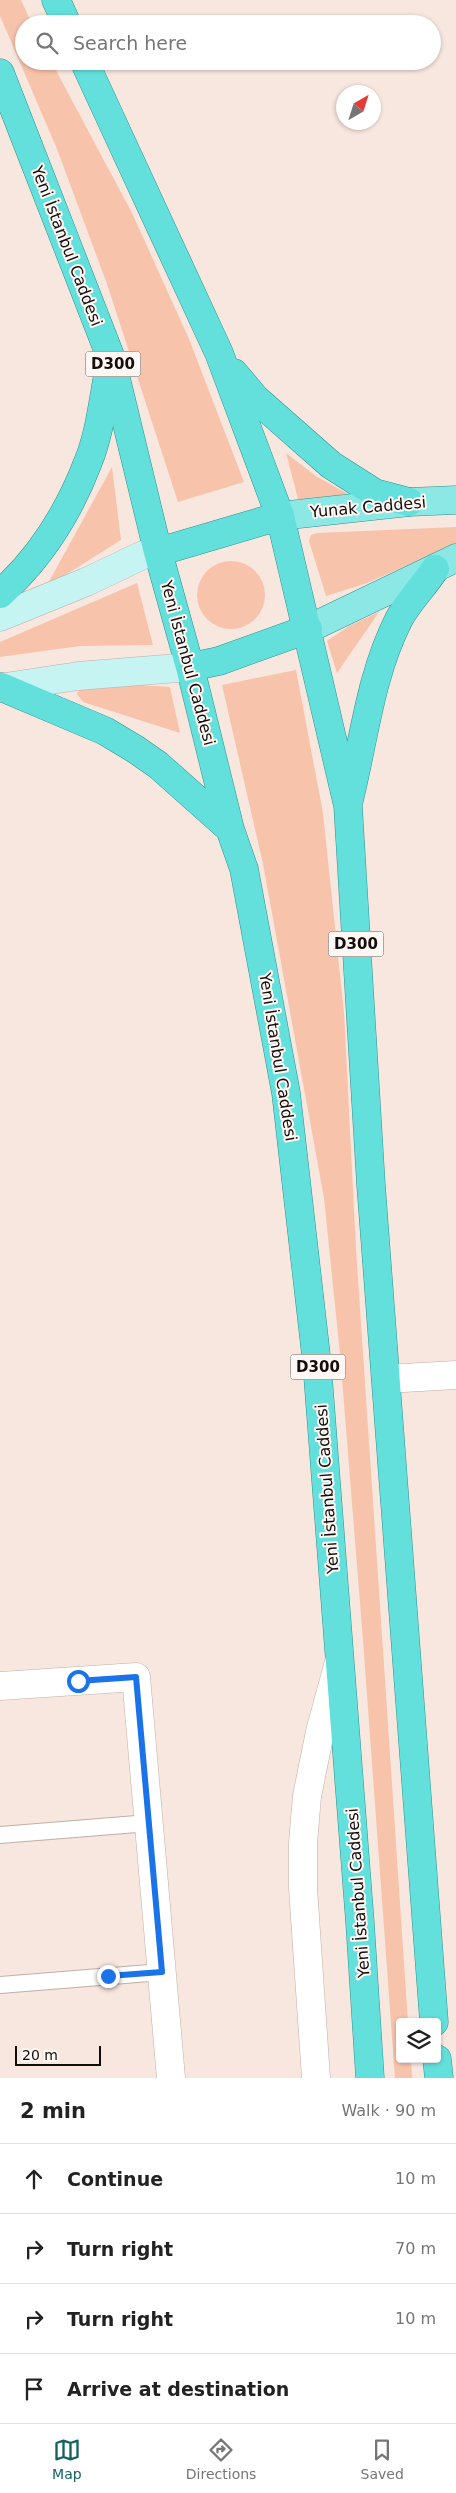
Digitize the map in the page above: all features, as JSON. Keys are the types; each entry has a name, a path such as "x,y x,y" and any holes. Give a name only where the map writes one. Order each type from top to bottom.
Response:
{"highway":[{"path":"56,0 63,15"},
{"name":"D300","path":"88,70 219,353 280,516 348,806 386,1380 434,2018"},
{"name":"Yeni İstanbul Caddesi","path":"0,73 111,358 158,552 190,667 230,828 244,869 286,1093 317,1364 370,2078"},
{"path":"219,353 256,399 331,465 375,493 409,502"},
{"path":"0,594 42,550 59,522 89,462 98,428 111,358"},
{"path":"158,552 280,516"},
{"path":"348,806 366,713 384,657 400,618 445,564"},
{"path":"190,667 218,661 308,629"},
{"path":"0,687 105,731 135,749 176,780 230,828"},
{"path":"437,2063 439,2078"}],"main road":[{"name":"Yunak Caddesi","path":"280,516 409,502 456,500"},
{"path":"0,617 86,582 143,555 158,552"},
{"path":"308,629 445,564"},
{"path":"0,687 78,676 190,667"}],"street":[{"path":"386,1380 456,1375"},
{"path":"316,2078 304,1897 303,1844 307,1796 316,1750 340,1659"},
{"path":"0,1686 136,1677 171,2078"}],"lane":[{"path":"0,1835 149,1823"},
{"path":"0,1984 162,1972"}],"shaded area":[{"path":"0,0 21,0 28,15 15,15 15,51 0,16"},
{"path":"23,70 56,70 132,213 189,339 244,482 178,502 107,284 57,149"},
{"path":"286,453 316,476 348,494 343,501 298,499"},
{"path":"112,467 121,540 46,587"},
{"path":"456,527 456,544 367,583 326,596 309,541 311,535 317,533"},
{"path":"238,561 250,567 259,576 265,588 263,608 255,619 238,629 224,629 207,619 199,608 197,588 207,571 218,563"},
{"path":"137,583 153,645 80,646 0,657 0,642"},
{"path":"379,612 337,673 327,641 349,626"},
{"path":"296,670 323,813 344,1013 356,1249 408,2018 396,2018 396,2063 411,2063 412,2078 395,2078 340,1354 324,1198 263,864 222,685"},
{"path":"125,684 170,687 180,733 83,702 77,694 80,689"}],"route":[{"path":"78,1681 136,1677 162,1972 108,1976"}]}
